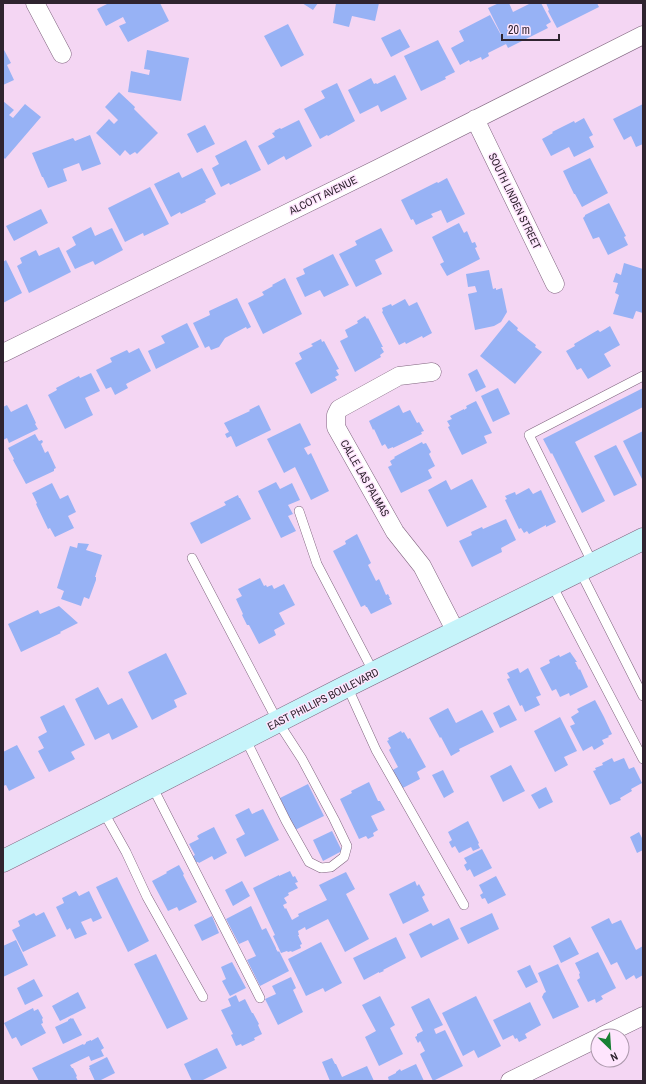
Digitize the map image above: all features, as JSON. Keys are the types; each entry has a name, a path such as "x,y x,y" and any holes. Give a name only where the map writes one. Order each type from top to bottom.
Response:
{"street":[{"path":"35,3 62,54"},
{"name":"ALCOTT AVENUE","path":"3,353 643,35"},
{"name":"SOUTH LINDEN STREET","path":"475,119 555,284"},
{"name":"CALLE LAS PALMAS","path":"432,372 399,376 339,409 336,415 336,427 396,532 422,566 456,632"},
{"name":"EAST PHILLIPS BOULEVARD","path":"3,861 347,686 643,540"},
{"path":"618,1028 643,1016"},
{"path":"510,1081 590,1042"}],"lane":[{"path":"643,376 529,435 643,696"},
{"path":"299,511 317,564 374,673"},
{"path":"192,558 278,722 302,759 334,819 346,846 344,857 332,867 321,868 309,862 286,822 245,738"},
{"path":"552,584 643,759"},
{"path":"347,686 376,750 464,905"},
{"path":"152,786 260,998"},
{"path":"103,811 126,852 147,897 203,997"}],"building":[{"path":"109,3 160,3 169,21 128,42 119,26 126,23 123,17 106,26 97,9"},
{"path":"302,3 318,3 313,10"},
{"path":"336,3 379,3 375,21 352,16 349,27 333,23"},
{"path":"499,3 509,3 513,12 531,3 541,3 551,22 546,25 548,28 508,48 488,8"},
{"path":"546,3 597,3 599,7 557,28 548,11 549,10"},
{"path":"490,15 506,44 488,53 489,56 482,60 481,57 470,62 469,60 460,65 451,48 464,41 459,31"},
{"path":"288,24 304,55 281,67 264,36"},
{"path":"400,29 410,47 391,57 381,38"},
{"path":"438,40 455,72 445,77 446,79 421,91 404,56"},
{"path":"3,48 11,63 7,65 14,80 3,85"},
{"path":"147,50 189,58 181,101 128,92 131,71 149,75 150,70 144,69"},
{"path":"395,75 407,99 381,112 378,105 360,114 348,90 371,78 374,84 377,84"},
{"path":"337,83 355,121 320,139 304,109 325,98 321,91"},
{"path":"119,92 135,107 134,109 158,133 137,154 135,152 130,155 125,150 120,156 96,133 109,119 114,124 118,120 105,107"},
{"path":"3,101 14,110 9,115 13,118 25,104 41,117 5,159 3,157"},
{"path":"643,104 643,144 636,147 631,136 624,140 613,119"},
{"path":"584,118 593,135 589,137 594,147 574,157 569,147 551,156 542,139 574,121 575,123"},
{"path":"299,120 312,146 286,160 284,156 268,165 258,146 275,137 272,133 275,132 274,131"},
{"path":"205,125 215,144 197,153 187,134"},
{"path":"90,135 101,164 82,171 79,163 63,169 67,181 48,188 32,153 73,138 75,141"},
{"path":"246,140 261,170 230,185 229,183 221,187 212,168 219,164 215,156"},
{"path":"590,158 608,193 582,207 563,171"},
{"path":"202,168 216,194 205,200 206,202 171,217 154,184 179,172 182,178"},
{"path":"447,178 465,214 447,223 441,210 431,214 433,217 416,225 413,219 411,220 401,200"},
{"path":"150,187 169,224 144,236 143,233 125,242 108,208"},
{"path":"609,203 626,236 624,237 628,245 608,255 599,237 593,239 583,218 585,215"},
{"path":"41,209 48,223 14,241 6,226"},
{"path":"459,223 464,233 467,231 472,243 475,242 477,247 475,248 480,259 447,276 440,264 444,262 432,237"},
{"path":"91,227 95,236 112,228 123,250 95,265 93,261 75,269 66,251 76,245 72,237"},
{"path":"381,228 393,251 375,260 382,274 356,287 339,254 357,245 355,241"},
{"path":"59,247 71,272 29,293 17,266 22,263 20,258 36,250 39,256"},
{"path":"333,254 349,285 324,297 320,290 305,297 296,278 305,274 303,269"},
{"path":"6,260 22,293 3,303 3,262"},
{"path":"624,263 643,269 643,313 636,311 633,319 613,314 619,295 615,293 618,283 613,282 616,273 621,275"},
{"path":"489,270 493,289 496,288 496,290 502,288 507,312 501,322 494,326 475,330 468,294 477,292 475,286 468,287 466,274"},
{"path":"285,278 302,314 263,334 248,303 264,295 262,292"},
{"path":"237,298 251,327 247,329 246,327 225,338 219,347 211,350 209,346 205,348 193,323 210,315 209,311"},
{"path":"405,299 409,306 417,302 432,333 423,338 422,336 406,344 405,342 399,345 382,312 382,308 391,304 392,306"},
{"path":"365,316 367,319 368,318 383,347 381,347 384,352 380,355 381,357 355,372 340,341 348,337 345,330 358,323 357,321"},
{"path":"509,320 518,328 517,330 536,345 535,347 542,352 515,384 480,356"},
{"path":"187,323 199,347 156,369 148,351 165,343 161,336"},
{"path":"610,326 620,345 604,354 611,366 588,379 581,368 577,370 566,351 575,346 574,344 598,330 600,332"},
{"path":"321,339 322,342 324,341 339,369 336,370 339,375 335,377 337,380 311,394 295,363 302,359 299,353 313,346 311,344"},
{"path":"139,348 151,371 126,384 128,388 115,395 111,387 106,389 96,370 112,362 110,358 127,350 129,353"},
{"path":"477,369 486,387 476,392 468,374"},
{"path":"91,373 100,391 85,398 93,415 65,429 48,395 57,390 56,388 79,376 80,378"},
{"path":"498,388 510,414 493,422 481,396"},
{"path":"643,388 643,407 575,442 605,501 582,513 552,453 551,454 543,439"},
{"path":"476,401 492,433 484,436 487,443 462,455 448,427 450,426 447,421 452,419 450,416 464,410 467,408 466,406"},
{"path":"27,404 38,429 9,443 7,438 3,440 3,407 7,405 11,412"},
{"path":"259,405 271,430 236,447 231,436 227,438 225,434 229,432 224,423 250,411 249,410"},
{"path":"399,405 403,413 410,410 417,423 419,422 424,431 421,432 422,434 388,449 385,444 382,446 369,421"},
{"path":"300,423 311,445 304,448 308,455 311,453 329,491 311,500 295,467 284,473 267,439"},
{"path":"643,431 643,481 623,441"},
{"path":"35,434 39,441 42,440 43,442 41,444 45,453 48,451 56,468 54,471 26,484 8,448"},
{"path":"422,442 423,444 426,443 431,452 429,454 435,466 428,470 432,478 401,493 388,467 392,465 390,461 395,458 394,457"},
{"path":"616,445 637,485 614,496 594,456"},
{"path":"472,479 487,507 447,527 428,490 446,480 451,490"},
{"path":"276,482 280,489 292,483 300,500 288,505 293,514 288,516 296,531 281,538 258,491"},
{"path":"52,483 60,499 68,495 76,512 68,516 74,528 55,537 50,528 48,529 32,493"},
{"path":"529,488 533,494 541,490 556,522 546,527 546,525 529,534 527,531 524,533 521,528 519,529 505,500 507,499 505,496 515,492 516,495"},
{"path":"238,495 251,519 201,544 190,523 226,505 224,502"},
{"path":"506,519 516,540 501,548 502,552 472,567 459,541 472,535 471,532 482,527 483,529"},
{"path":"357,534 371,563 368,565 376,581 379,579 392,604 371,614 365,605 361,607 333,551 346,544 345,541"},
{"path":"78,543 89,544 86,550 102,555 95,577 96,580 89,599 84,597 81,606 61,599 64,591 57,588 70,546 77,548"},
{"path":"260,578 264,586 266,585 267,587 272,585 274,589 284,584 295,605 279,613 285,624 274,630 276,635 259,644 249,625 247,625 236,599 242,596 238,589"},
{"path":"59,606 78,623 60,632 61,633 21,652 8,624 38,610 40,614"},
{"path":"570,652 577,662 575,662 579,670 580,669 588,687 570,696 569,693 560,697 556,689 552,691 540,668 550,663 549,660"},
{"path":"166,653 187,694 174,700 177,707 152,720 128,672"},
{"path":"518,668 520,673 528,668 541,695 536,697 540,705 525,712 522,705 520,706 507,679 510,678 507,673"},
{"path":"98,687 108,705 122,698 138,727 112,740 109,733 95,740 75,699"},
{"path":"595,700 612,734 602,740 604,744 594,750 592,746 583,751 570,726 575,724 571,717 579,712 577,709"},
{"path":"64,705 85,745 71,752 75,759 49,772 38,751 44,748 38,737 47,732 40,717"},
{"path":"509,705 517,720 500,728 493,713"},
{"path":"448,708 456,723 482,710 494,732 459,749 460,751 451,756 429,718"},
{"path":"560,717 577,751 564,757 568,765 555,772 534,731"},
{"path":"401,731 402,733 404,732 408,739 410,738 426,767 417,772 420,779 401,789 391,771 398,767 389,750 391,748 387,741 389,740 388,738"},
{"path":"17,745 35,778 9,791 6,785 3,786 3,752"},
{"path":"612,758 614,762 624,758 629,769 634,767 642,783 631,789 632,791 620,798 621,800 610,805 593,771 596,770 595,768 603,765 602,763"},
{"path":"511,765 525,791 503,802 490,776"},
{"path":"443,770 454,792 444,798 432,775"},
{"path":"369,782 378,801 380,801 385,810 371,816 378,830 373,833 374,836 368,839 366,836 359,839 340,799 352,793 351,791"},
{"path":"308,784 324,816 295,830 280,798"},
{"path":"546,787 553,802 539,809 531,795"},
{"path":"249,808 252,814 263,809 279,840 245,857 236,839 245,834 235,815"},
{"path":"468,821 480,848 473,851 471,847 459,853 455,846 452,848 449,842 452,840 448,832"},
{"path":"214,827 227,853 214,860 212,856 199,863 196,862 193,856 195,855 189,844 199,839 197,836"},
{"path":"332,831 342,851 323,861 313,840"},
{"path":"639,832 643,840 643,850 637,853 630,837"},
{"path":"482,849 492,868 474,877 470,869 467,871 464,865 467,863 464,858"},
{"path":"179,865 197,902 179,911 177,907 168,911 152,881"},
{"path":"290,871 298,882 295,883 298,888 288,893 289,895 284,898 287,903 283,905 292,920 299,916 298,914 327,900 319,885 346,872 355,889 346,894 369,939 345,952 328,919 306,930 305,927 298,931 302,944 300,945 301,948 292,952 287,951 281,953 273,936 275,935 253,888"},
{"path":"496,876 506,895 488,904 485,898 482,899 480,895 483,893 479,885"},
{"path":"117,877 149,941 128,952 96,887"},
{"path":"242,881 250,896 233,906 225,890"},
{"path":"415,881 417,886 419,884 425,895 422,897 429,911 403,924 389,894"},
{"path":"76,891 79,896 89,891 102,918 93,922 91,918 81,922 87,934 75,939 70,928 67,930 56,907 64,903 62,898"},
{"path":"251,906 262,930 266,928 289,971 260,986 247,960 256,956 248,940 239,944 226,919"},
{"path":"44,912 56,936 23,952 12,930 20,926 18,921 34,913 36,916"},
{"path":"492,913 499,929 468,944 460,928"},
{"path":"212,916 219,933 202,941 194,925"},
{"path":"449,918 459,939 421,958 409,934 431,923 433,926"},
{"path":"609,918 612,924 621,920 636,950 643,946 643,975 636,979 634,975 626,980 617,962 611,965 591,927"},
{"path":"396,937 406,958 383,970 384,971 364,980 353,958"},
{"path":"570,937 579,954 561,963 553,946"},
{"path":"16,940 28,965 3,977 3,946"},
{"path":"321,942 342,983 325,992 323,988 306,996 288,959"},
{"path":"598,952 616,988 601,996 603,999 596,1003 595,999 588,1002 577,980 580,978 580,973 575,963"},
{"path":"156,954 188,1019 167,1029 134,964"},
{"path":"232,962 246,988 230,996 222,981 226,979 221,967"},
{"path":"558,964 579,1007 553,1019 542,997 546,992 538,973"},
{"path":"530,965 538,982 526,988 517,971"},
{"path":"291,977 296,988 293,990 303,1012 278,1025 265,999 276,994 272,986"},
{"path":"34,979 43,996 25,1005 17,988"},
{"path":"78,992 86,1008 60,1021 52,1006"},
{"path":"236,995 239,1002 245,999 259,1024 258,1025 262,1034 254,1038 255,1040 242,1046 241,1044 236,1046 231,1035 233,1034 221,1010 231,1006 228,999"},
{"path":"380,996 395,1025 390,1028 403,1054 379,1066 365,1037 376,1031 362,1005"},
{"path":"476,996 501,1046 478,1058 474,1050 463,1056 442,1013"},
{"path":"429,998 443,1025 434,1029 436,1034 445,1030 463,1066 433,1081 420,1054 425,1051 420,1041 418,1043 415,1037 423,1031 411,1007"},
{"path":"530,1002 541,1025 525,1034 527,1038 519,1042 513,1035 503,1040 493,1020"},
{"path":"33,1008 34,1011 38,1009 43,1018 43,1023 41,1024 46,1033 21,1046 16,1037 12,1039 4,1023"},
{"path":"73,1018 82,1035 63,1044 55,1027"},
{"path":"98,1037 104,1048 101,1050 104,1056 91,1061 89,1056 70,1065 77,1076 78,1081 39,1081 32,1068 83,1044 84,1045 86,1042"},
{"path":"217,1048 227,1068 201,1081 192,1081 184,1064"},
{"path":"107,1057 115,1073 99,1081 95,1081 89,1066"},
{"path":"332,1058 342,1077 367,1066 374,1081 330,1081 322,1062"},
{"path":"416,1064 424,1081 389,1081 388,1077 400,1069 401,1071"}]}
